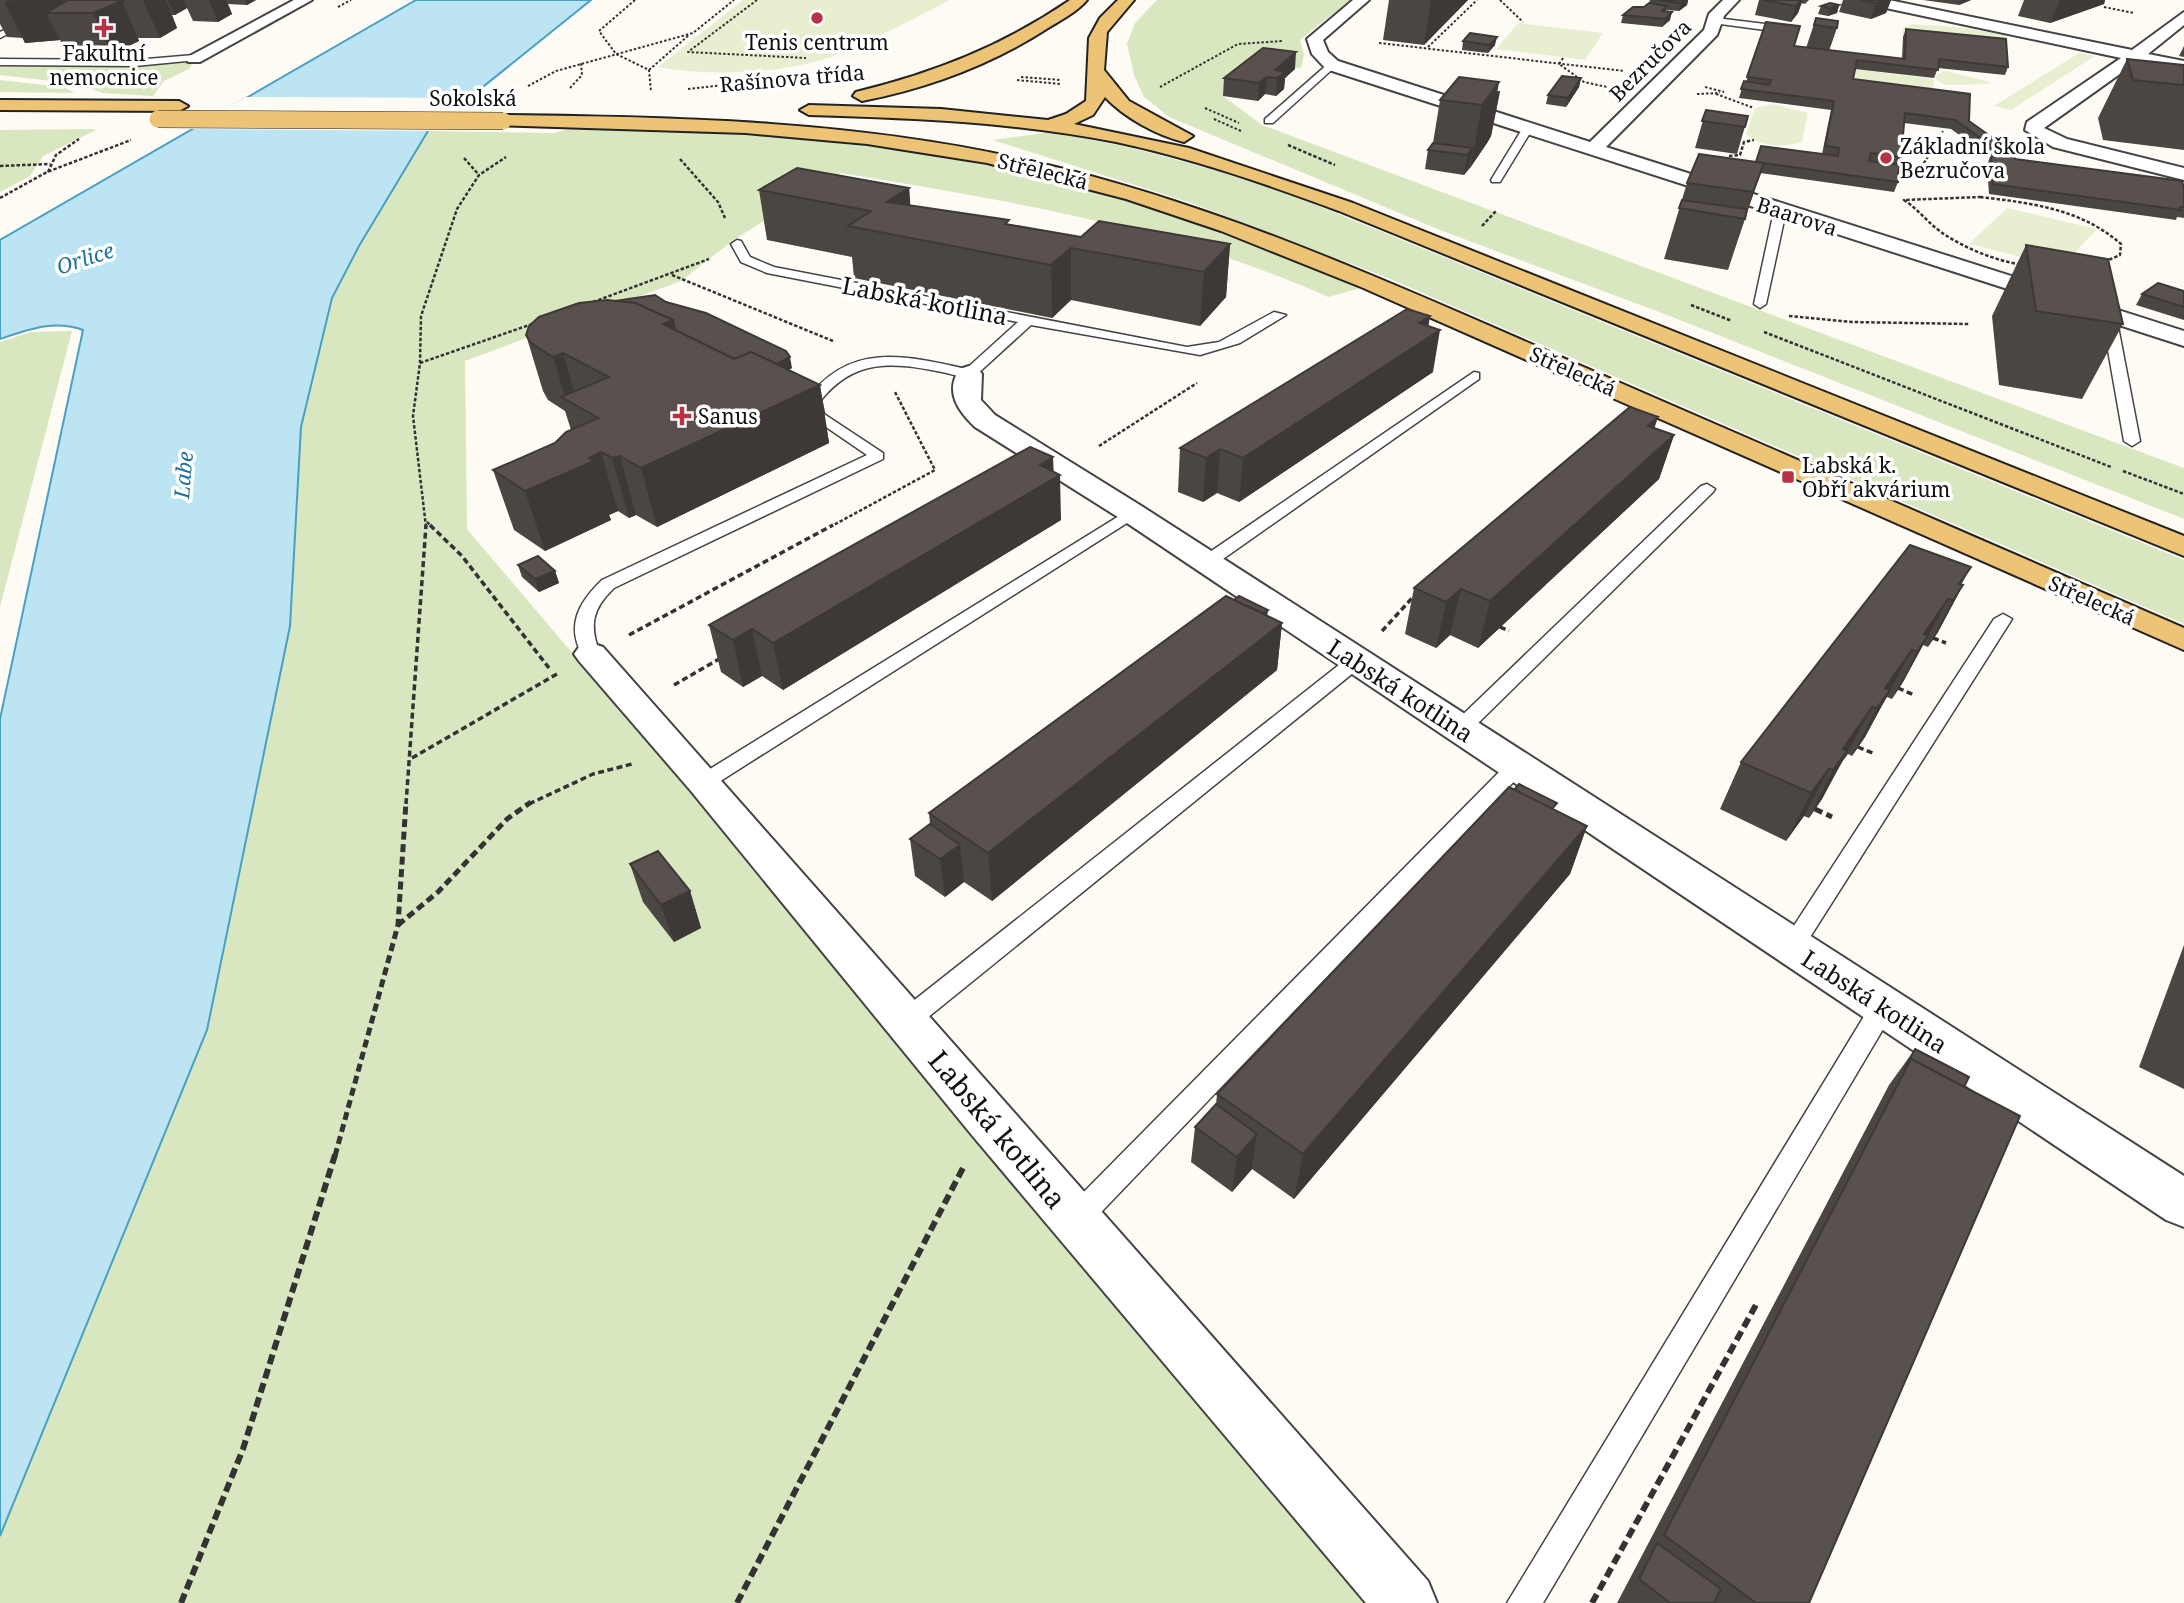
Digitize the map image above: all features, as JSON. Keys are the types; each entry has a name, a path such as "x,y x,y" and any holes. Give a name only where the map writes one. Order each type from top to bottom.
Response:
{"main road":[{"name":"Rašínova třída","path":"945,114 787,107 867,95 922,82 964,65 1049,21 1080,0"},
{"path":"621,122 778,123 960,134 1019,131 1050,125 1078,116 1096,104 1100,89 1097,74 1097,35 1107,18 1127,0"},
{"path":"1049,21 959,90 945,106 945,114 960,134 994,150 1116,189"},
{"name":"Střelecká","path":"1097,74 1119,102 1155,124 1346,207 2184,547"},
{"name":"Rašínova třída","path":"657,96 716,108"},
{"name":"Sokolská","path":"0,118 158,119 509,114 657,96 747,109"},
{"name":"Sokolská","path":"0,105 179,106 509,114 785,130 945,150"},
{"name":"Střelecká","path":"945,114 1050,125 1191,155 1346,207"},
{"name":"Střelecká","path":"945,150 1116,189 1238,230 1369,282 2184,640"}],"street":[{"path":"0,6 12,0"},
{"path":"194,58 305,0"},
{"path":"1332,65 1320,54 1315,39 1362,0"},
{"name":"Bezručova","path":"1592,149 1711,32 1717,14 1732,0"},
{"path":"1867,0 2184,66"},
{"path":"2184,17 2135,56 2034,126 2034,130 2060,143 2184,174"},
{"name":"Baarova","path":"1332,65 2184,339"},
{"name":"Labská kotlina","path":"969,374 964,393 971,408 985,421 1132,513 2184,1204"},
{"name":"Labská kotlina","path":"573,665 691,767 1074,1220 1406,1603"}],"lane":[{"path":"0,18 35,18 0,35"},
{"path":"1716,21 1765,27"},
{"path":"0,62 135,63 194,58"},
{"path":"1269,121 1332,65"},
{"path":"1496,180 1528,128"},
{"path":"1760,304 1780,211"},
{"name":"Labská kotlina","path":"737,244 745,259 771,270 1028,320"},
{"path":"1028,320 1203,352 1218,348 1279,315"},
{"path":"2109,316 2132,441"},
{"name":"Labská kotlina","path":"969,374 1028,320"},
{"path":"573,665 583,637 585,611 589,602 608,584 878,456 817,416 814,400 823,384 837,372 879,360 915,361 969,374"},
{"path":"1207,562 1474,376"},
{"path":"1460,729 1707,489"},
{"path":"691,767 1132,513"},
{"path":"1792,947 2003,619"},
{"path":"907,1020 1356,660"},
{"path":"1074,1220 1517,766"},
{"path":"1524,1603 1883,1007"}],"path":[{"path":"635,0 599,32 616,54 649,70 657,96"},
{"path":"649,70 734,0"},
{"path":"757,0 688,52 806,58"},
{"path":"1428,47 1477,0"},
{"path":"1500,0 1523,22"},
{"path":"526,87 556,71 693,33"},
{"path":"1152,91 1169,78 1238,44 1315,39"},
{"path":"1373,42 1666,77"},
{"path":"1559,64 1563,58"},
{"path":"1559,64 1584,82 1618,89"},
{"path":"684,90 839,74"},
{"path":"1011,78 1066,82"},
{"path":"1159,88 1171,94"},
{"path":"1714,93 1754,108"},
{"path":"1196,104 1244,126"},
{"path":"1918,173 1943,131"},
{"path":"0,198 47,172 78,163 141,135"},
{"path":"47,172 50,164 68,145 88,136"},
{"path":"1723,156 1740,155 1744,142 1754,140"},
{"path":"1282,142 1344,168"},
{"path":"676,154 718,202 737,244"},
{"path":"0,166 50,164"},
{"path":"181,1603 251,1422 327,1185 398,925 412,758 426,521 412,416 420,363 421,316 457,209 480,175"},
{"path":"1980,197 2020,201 2064,212 2101,227 2121,244 2120,255 2099,265 2069,269 2023,263 1970,246 1942,233 1913,205 1904,200 1980,197"},
{"path":"1913,205 1918,201"},
{"path":"1480,227 1493,232"},
{"path":"584,306 672,275"},
{"path":"1687,303 1734,321"},
{"path":"1786,316 1852,322 1970,324"},
{"path":"420,363 546,319"},
{"path":"1756,329 2184,494"},
{"path":"1093,451 1198,382 1206,366 1203,352"},
{"path":"412,758 573,665 935,470"},
{"path":"426,521 573,665"},
{"path":"1356,660 1420,592"},
{"path":"663,691 732,652"},
{"path":"398,925 439,892 507,819 541,796 593,774 691,767"},
{"path":"1815,809 1843,821"},
{"path":"737,1603 988,1119"},
{"path":"1592,1603 1760,1297"}],"green space":[{"name":"Tenis centrum","path":"743,0 950,0 853,48 819,61 773,70 725,73 658,67"},
{"path":"1157,0 1350,0 1300,40 1304,55 1301,68 1261,65 1223,96 1262,125 2184,468 2184,519 1667,315 1440,230 1169,117 1144,97 1134,75 1127,44 1135,23"},
{"path":"1518,23 1603,33 1585,60 1496,49"},
{"path":"1912,24 1966,28 2005,35 2007,48 1902,37 1903,28"},
{"path":"2079,53 2095,56 2011,110 1994,106"},
{"path":"0,65 192,65 189,69 164,81 153,96 103,93 77,84 0,75"},
{"path":"1855,69 1934,79 1933,98 1851,88"},
{"path":"1946,71 1991,84 1946,85 1936,80 1937,74"},
{"path":"0,80 63,87 75,93 0,92"},
{"path":"1773,104 1808,113 1802,142 1773,145 1758,142 1746,134 1755,108"},
{"path":"579,126 785,138 887,149 989,166 1037,176 1131,202 1270,251 1361,288 1328,297 1210,252 1089,219 841,173 735,239 681,281 465,361 467,529 1379,1603 0,1603 0,1536 207,1030 290,626 301,427 332,298 359,246 428,131 554,133"},
{"path":"0,130 96,130 43,156 30,176 0,192"},
{"path":"1051,132 1116,144 1179,160 1304,200 2184,560 2184,624 1388,278 1194,204 993,140"},
{"path":"2007,208 2097,229 2061,267 1969,244"},
{"path":"72,331 0,607 0,342 31,332"}],"water":[{"path":"416,0 591,0 428,131 359,246 332,298 301,427 290,626 207,1030 0,1536 0,719 83,330 52,326 31,329 0,339 0,240"}],"pier":[{"path":"246,97 472,98 433,131 189,129"}],"building":[{"path":"11,0 47,0 5,3"},
{"path":"68,0 122,1 93,13 46,13"},
{"path":"1657,0 1685,0 1681,3"},
{"path":"1763,0 1801,0 1796,6"},
{"path":"1861,0 1885,0 1876,3"},
{"path":"1649,3 1667,6 1662,11 1672,12 1665,19 1623,15 1633,7 1644,7"},
{"path":"1830,3 1839,5 1830,8 1821,6"},
{"path":"1816,18 1838,21 1837,28 1814,25"},
{"path":"1766,22 1800,26 1794,46 1905,59 1906,29 2006,39 2008,67 1939,59 1938,70 1857,60 1853,79 1970,94 1969,121 2014,153 2015,159 2182,181 2184,207 2180,207 2181,210 1993,184 1991,156 1999,157 1999,151 1955,120 1905,113 1901,157 1871,153 1869,161 1899,165 1898,182 1756,162 1761,146 1838,156 1839,148 1825,146 1834,101 1741,89 1744,81 1769,85 1771,80 1747,77"},
{"path":"1470,33 1497,37 1490,45 1463,41"},
{"path":"1263,48 1296,52 1275,70 1285,72 1277,78 1267,77 1259,83 1224,78"},
{"path":"2127,59 2184,65 2184,85 2133,80"},
{"path":"1562,76 1581,78 1568,98 1548,95"},
{"path":"1459,77 1499,82 1482,105 1440,100"},
{"path":"1706,110 1748,116 1745,127 1702,121"},
{"path":"1433,143 1473,148 1467,155 1428,150"},
{"path":"1699,154 1764,163 1753,192 1687,183"},
{"path":"797,168 909,188 887,202 1009,220 1005,224 1081,237 1099,221 1230,244 1204,272 1071,248 1051,265 848,226 871,211 759,190"},
{"path":"1682,200 1747,209 1745,219 1679,208"},
{"path":"2026,245 2108,259 2123,324 2036,311"},
{"path":"2158,283 2184,291 2184,307 2142,294"},
{"path":"655,295 666,302 706,313 786,351 790,357 777,364 751,352 734,359 675,330 673,320 635,303 615,301"},
{"path":"607,300 635,303 673,320 663,324 734,359 751,352 820,385 641,468 620,456 612,458 601,452 589,458 594,461 525,491 493,470 555,443 566,432 598,418 561,397 609,377 563,353 553,357 531,343 526,335 529,326 539,317 579,303"},
{"path":"1407,309 1430,316 1419,323 1440,330 1243,458 1220,449 1206,458 1180,448"},
{"path":"1630,407 1658,417 1648,426 1674,435 1490,601 1461,589 1446,602 1414,588"},
{"path":"1030,447 1053,457 1040,465 1060,475 773,643 752,629 733,640 709,625"},
{"path":"1910,545 1971,567 1959,584 1963,585 1953,600 1948,599 1924,634 1928,635 1917,652 1912,650 1885,688 1890,690 1877,708 1872,707 1843,749 1847,751 1833,770 1829,769 1811,793 1741,762"},
{"path":"538,556 555,571 535,579 518,565"},
{"path":"1226,596 1282,623 988,853 929,813"},
{"path":"1239,596 1268,610 1263,613 1234,600"},
{"path":"1519,784 1557,803 1552,809 1514,790"},
{"path":"1509,787 1587,826 1303,1154 1217,1094"},
{"path":"930,824 960,845 940,859 910,839"},
{"path":"658,851 690,891 661,905 630,864"},
{"path":"1915,1049 1969,1077 1964,1087 1911,1059 1904,1070"},
{"path":"1911,1059 2020,1116 1809,1603 1756,1603 1664,1535"},
{"path":"1216,1104 1257,1134 1237,1157 1195,1127"},
{"path":"1657,1543 1721,1589 1714,1603 1670,1603 1639,1579"}],"place":[{"name":"Tenis centrum","path":"817,18"},
{"name":"Fakultní nemocnice","path":"104,28"},
{"name":"Základní škola Bezručova","path":"1886,158"},
{"name":"Sanus","path":"682,416"},
{"name":"Labská k. Obří akvárium","path":"1788,477"}],"water label":[{"name":"Orlice","path":"85,258"},
{"name":"Labe","path":"183,475"}]}
